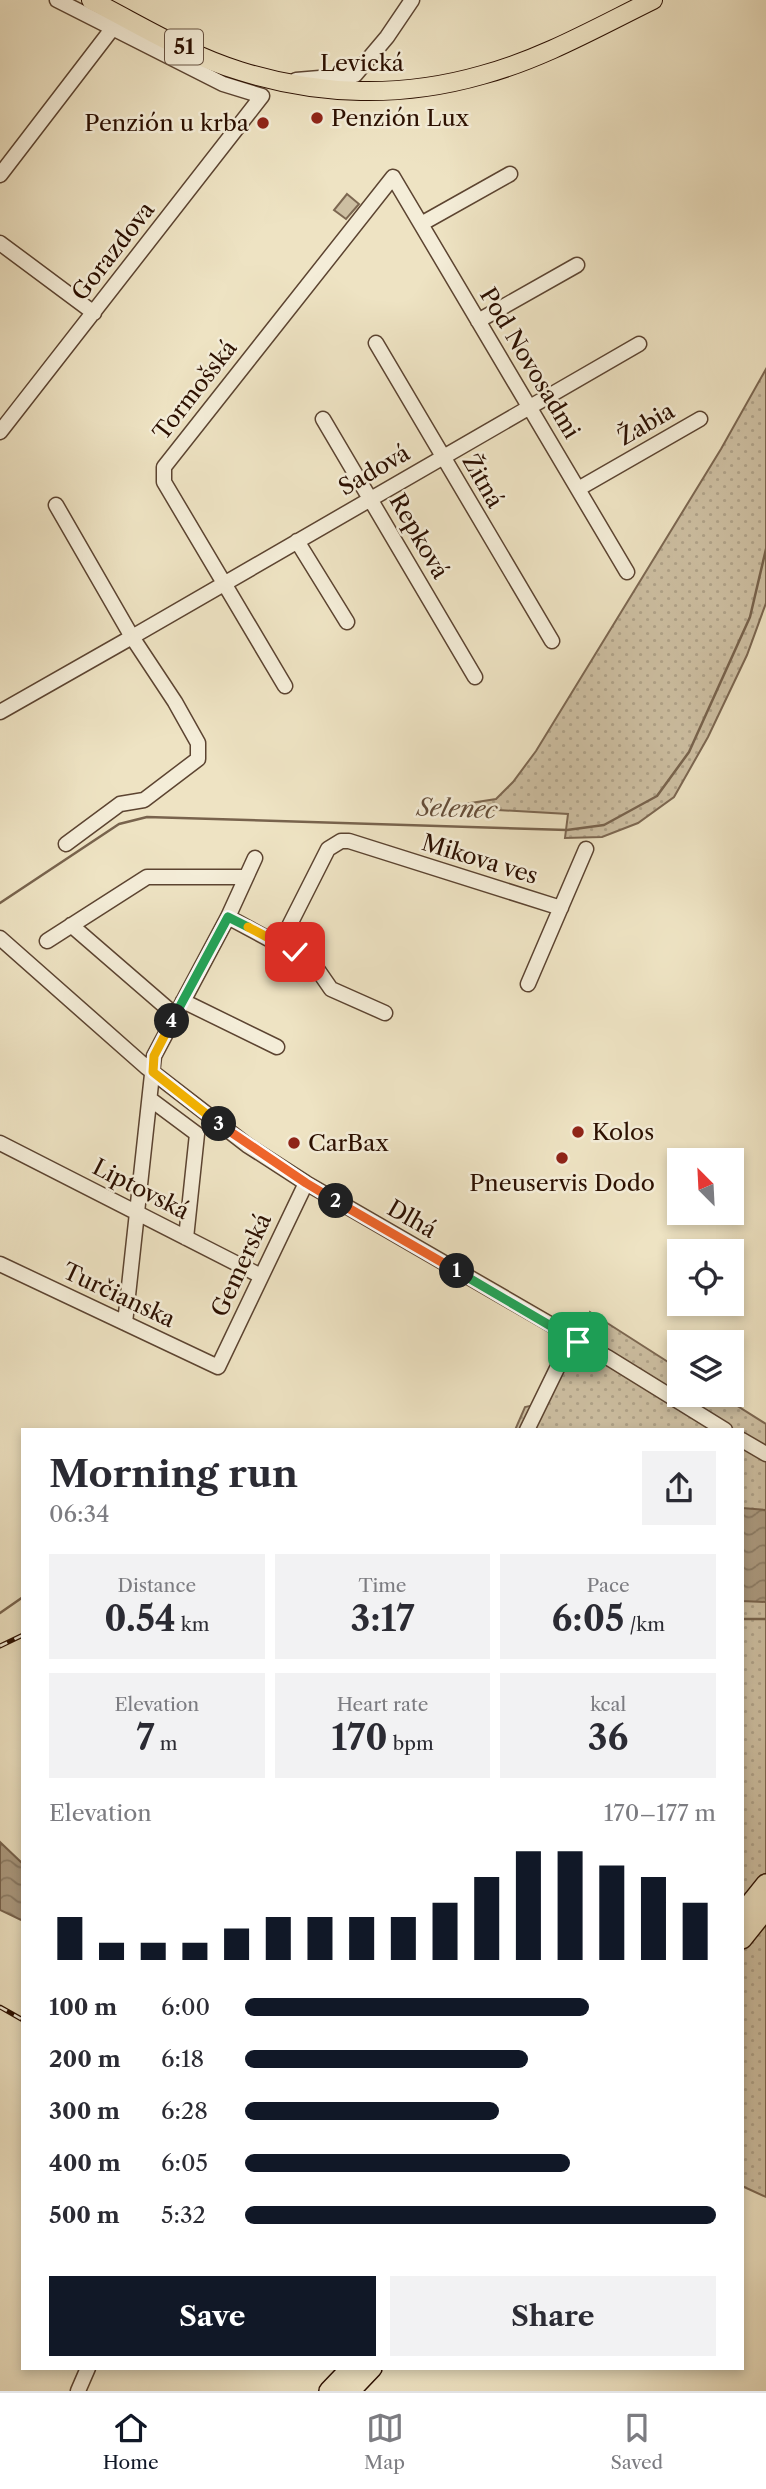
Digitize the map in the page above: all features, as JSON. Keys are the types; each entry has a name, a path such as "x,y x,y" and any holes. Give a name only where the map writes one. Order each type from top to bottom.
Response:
{"highway":[{"path":"744,1912 766,1884"},
{"path":"744,1937 766,1909"},
{"path":"329,2391 349,2370"},
{"path":"350,2391 370,2370"}],"main road":[{"name":"Levická","path":"91,0 198,54 241,71 340,92 443,84 484,75 528,59 653,0"}],"street":[{"path":"0,175 112,29 57,0"},
{"name":"Levická","path":"281,81 355,75 387,37 412,0"},
{"name":"Gorazdova","path":"0,432 262,96 223,84 112,29"},
{"path":"421,224 510,174"},
{"name":"Pod Novosadmi","path":"393,177 627,572"},
{"name":"Tormošská","path":"285,686 164,482 164,467 393,177"},
{"path":"0,243 94,313"},
{"path":"478,321 577,265"},
{"name":"Žitná","path":"376,343 551,641"},
{"name":"Sadová","path":"0,712 639,344"},
{"name":"Repková","path":"323,418 475,677"},
{"name":"Žabia","path":"578,489 700,419"},
{"path":"56,505 132,637 175,702 198,743 198,759 144,800 120,804 66,844"},
{"path":"298,541 347,622"},
{"name":"Mikova ves","path":"280,944 328,849 341,841 349,841 561,908"},
{"name":"Mikova ves","path":"528,984 586,849"},
{"path":"125,1323 154,1056 228,917 255,859"},
{"path":"47,941 147,877 246,877"},
{"path":"228,917 313,962 331,989 386,1013"},
{"path":"71,925 175,1015"},
{"name":"Dlhá","path":"3,947 153,1072 247,1145 306,1183 723,1428"},
{"path":"183,1001 277,1047"},
{"path":"150,1099 197,1134 186,1238"},
{"name":"Liptovská","path":"0,1143 261,1276"},
{"name":"Gemerská","path":"218,1367 306,1183"},
{"name":"Turčianska","path":"0,1264 218,1367"},
{"path":"528,1428 566,1350 566,1335"},
{"path":"744,1441 766,1454"},
{"path":"78,2391 87,2370"}],"shaded area":[{"path":"347,194 359,204 346,219 334,210"},
{"path":"766,369 766,603 747,655 708,737 674,797 638,823 602,837 565,838 568,814 445,807 496,799 513,782 536,751 721,449"},
{"path":"590,1312 667,1361 667,1407 739,1407 766,1424 766,2197 744,2187 744,1428 516,1428 525,1407 548,1402"}],"water":[{"path":"744,1508 766,1510 766,1602 744,1601"},
{"path":"0,1842 21,1862 21,1920 0,1910"}],"waterway":[{"name":"Selenec","path":"0,903 119,824 147,817 567,830 604,825 657,796 689,752 750,617 766,549"},
{"path":"0,1613 21,1598"},
{"path":"744,1619 766,1619"}],"railway":[{"path":"0,1646 21,1636"},
{"path":"0,2007 21,2019"}],"place":[{"name":"Penzión Lux","path":"317,118"},
{"name":"Penzión u krba","path":"263,123"},
{"name":"Kolos","path":"578,1132"},
{"name":"CarBax","path":"294,1143"},
{"name":"Pneuservis Dodo","path":"562,1158"}],"route":[{"path":"295,952 228,917 154,1056 153,1072 247,1145 306,1183 578,1342"}]}
